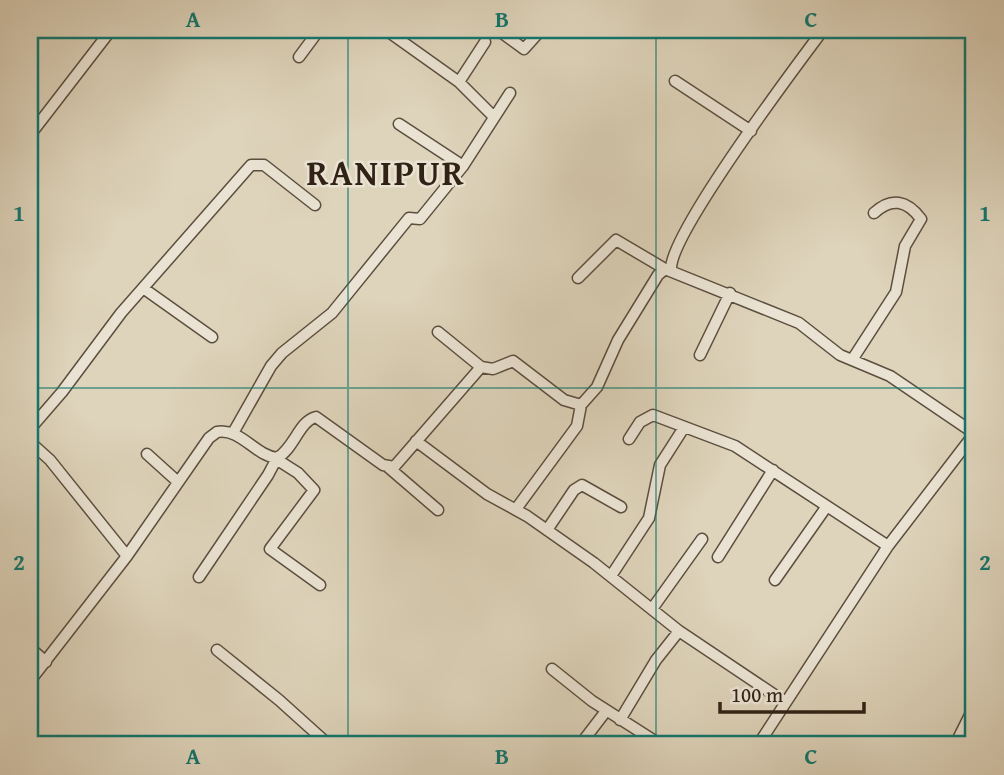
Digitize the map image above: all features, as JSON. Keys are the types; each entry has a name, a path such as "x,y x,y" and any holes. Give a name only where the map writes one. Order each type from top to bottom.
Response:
{"street":[{"path":"30,135 111,30"},
{"path":"299,57 319,30"},
{"path":"386,30 459,82 494,117"},
{"path":"498,30 524,49 541,30"},
{"path":"516,509 578,426 581,405 597,387 618,340 658,275 668,269 687,228 751,131 824,30"},
{"path":"459,82 485,42"},
{"path":"675,81 751,131"},
{"path":"233,433 271,366 282,353 332,313 409,218 420,219 437,203 510,93"},
{"path":"398,124 463,166"},
{"path":"30,429 143,288 251,165 264,165 315,205"},
{"path":"852,360 896,292 905,246 921,219 907,207 894,202 885,203 874,213"},
{"path":"579,278 616,240 668,269 808,328 840,355 890,376 974,433 888,546 758,745"},
{"path":"143,288 212,337"},
{"path":"700,355 730,293"},
{"path":"438,332 481,367 493,369 509,362 519,363 564,400 581,405"},
{"path":"388,467 398,463 481,367"},
{"path":"629,439 648,416 735,446 888,546"},
{"path":"199,576 268,475 276,458 288,450 308,421 316,417 388,467 438,510"},
{"path":"611,576 649,517 660,465 683,429"},
{"path":"30,681 127,556 209,438 217,432 233,433 267,457 276,458 298,473 314,490 270,549 320,585"},
{"path":"416,441 487,494 516,509 611,576 679,631 785,702"},
{"path":"30,443 50,460 127,556"},
{"path":"147,454 178,482"},
{"path":"718,557 773,470"},
{"path":"547,530 574,490 582,485 621,507"},
{"path":"775,580 827,506"},
{"path":"652,609 702,539"},
{"path":"620,720 656,660 679,631"},
{"path":"30,648 46,662"},
{"path":"218,650 329,745"},
{"path":"552,668 606,711 662,745"},
{"path":"958,744 974,707"},
{"path":"580,745 606,711"}],"district":[{"name":"RANIPUR","path":"386,172"}]}
